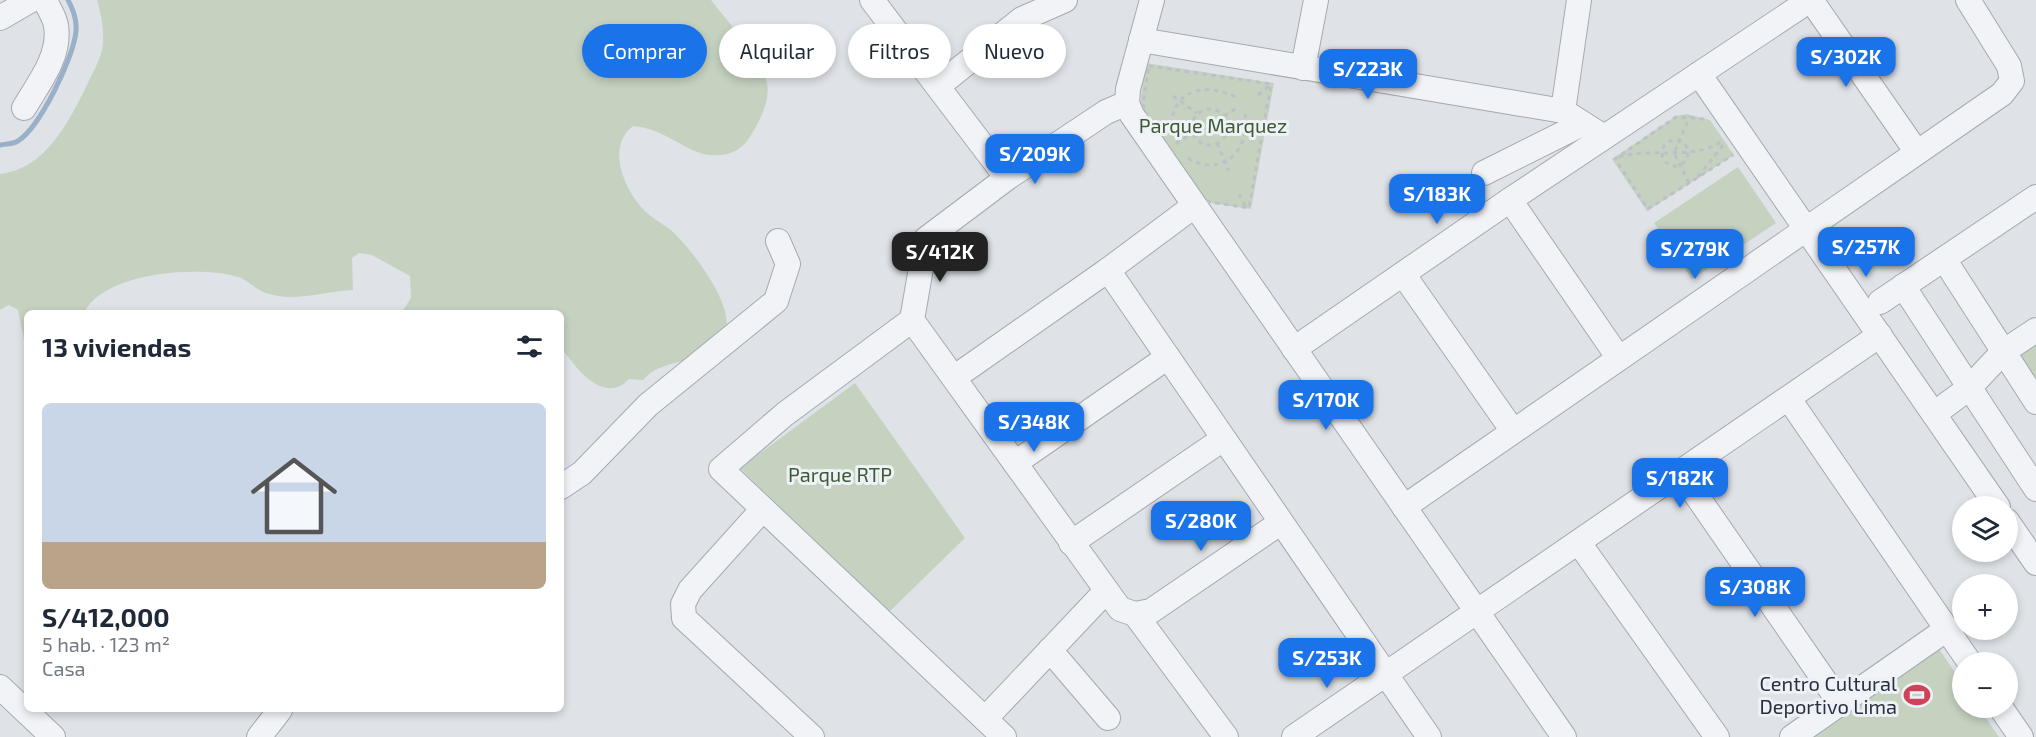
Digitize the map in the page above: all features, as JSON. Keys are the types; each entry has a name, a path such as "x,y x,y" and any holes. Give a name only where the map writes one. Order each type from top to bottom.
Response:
{"street":[{"path":"0,18 31,0"},
{"path":"24,108 54,56 56,23 45,0"},
{"path":"872,0 1007,178"},
{"path":"938,86 1022,19 1065,0"},
{"path":"1152,0 1128,89 1127,103 1132,115 1475,613 1564,737"},
{"path":"1303,68 1316,0"},
{"path":"1573,117 1579,0"},
{"path":"1294,349 1510,200 1811,0 1916,151"},
{"path":"1404,507 1916,151 2002,94 2012,81 2009,66 1968,0"},
{"path":"1141,40 1573,117 1604,137"},
{"path":"1699,74 1990,496"},
{"path":"1004,737 721,469 843,369 912,320 926,239 1007,178 1106,112 1127,103"},
{"path":"1484,173 1573,117"},
{"path":"1880,302 2036,197"},
{"path":"1510,200 1618,357"},
{"path":"955,377 1108,270 1194,206"},
{"path":"564,485 582,473 648,405 776,301 788,264 778,241"},
{"path":"1944,259 2036,402"},
{"path":"1108,270 1384,675 1429,737"},
{"path":"1403,274 1513,431"},
{"path":"1903,286 2036,489"},
{"path":"912,320 1120,609 1135,614 1151,611 1280,523"},
{"path":"1934,414 1969,388 2003,352 2036,330"},
{"path":"1294,737 1880,335"},
{"path":"1015,463 1167,357"},
{"path":"1789,399 1963,652"},
{"path":"1071,543 1223,439"},
{"path":"1681,473 1840,704"},
{"path":"763,509 690,590 683,604 684,618 812,737"},
{"path":"2018,536 2036,563"},
{"path":"1578,543 1717,737"},
{"path":"985,719 1106,591"},
{"path":"1135,614 1226,737"},
{"path":"1792,737 1947,629"},
{"path":"1050,650 1108,718"},
{"path":"0,687 24,710"},
{"path":"26,712 53,737"},
{"path":"259,737 278,712"},
{"path":"2008,718 2021,737"}],"path":[{"path":"1149,66 1271,84 1249,208 1204,201 1148,118 1143,105 1149,66"},
{"path":"1258,95 1271,84"},
{"path":"1180,151 1171,134 1170,121 1180,101 1193,91 1206,88 1219,89 1236,97"},
{"path":"1173,96 1197,113"},
{"path":"1212,108 1224,116 1228,129 1223,140 1207,145 1196,139 1191,127 1197,113 1212,108"},
{"path":"1224,116 1237,108"},
{"path":"1184,156 1207,165 1225,161 1239,150 1245,140 1247,127 1245,114"},
{"path":"1689,183 1674,153 1677,140 1690,116"},
{"path":"1615,159 1676,117 1690,116 1708,121"},
{"path":"1718,134 1739,165"},
{"path":"1677,140 1685,144 1689,153 1686,161 1679,166 1666,163 1662,153 1666,144 1677,140"},
{"path":"1615,159 1642,152 1689,153 1724,142"},
{"path":"1696,179 1724,142"},
{"path":"1217,143 1229,171"},
{"path":"1615,159 1648,209 1733,155"},
{"path":"1239,194 1246,207"}],"green space":[{"path":"97,0 711,0 730,24 719,24 719,78 766,79 767,100 755,129 747,141 734,152 709,155 692,150 655,131 633,126 625,135 620,146 619,157 626,182 639,204 647,213 670,229 712,282 725,313 726,327 722,338 703,354 660,368 643,380 629,379 613,388 604,387 581,373 564,351 564,310 403,310 411,298 410,276 372,255 359,253 352,258 353,290 287,297 262,292 242,278 221,273 177,272 154,275 131,280 111,288 94,299 86,310 24,310 24,340 18,310 9,305 0,310 0,174 30,163 43,153 64,128 99,59 102,50 102,25"},
{"name":"Parque Marquez","path":"1146,63 1274,83 1251,209 1203,202 1149,125 1140,104"},
{"path":"1687,114 1710,120 1734,155 1647,211 1612,159 1676,116"},
{"path":"1738,167 1776,223 1692,279 1654,223"},
{"path":"2036,342 2036,385 2013,357"},
{"name":"Parque RTP","path":"855,383 965,538 887,614 740,468"},
{"name":"Centro Cultural Deportivo Lima","path":"1939,649 1952,668 1952,718 1986,718 1999,737 1814,737"}],"waterway":[{"path":"0,145 16,142 27,133 36,122 63,74 76,31 76,22 68,0"}],"place":[{"name":"Centro Cultural Deportivo Lima","path":"1917,695"}]}
